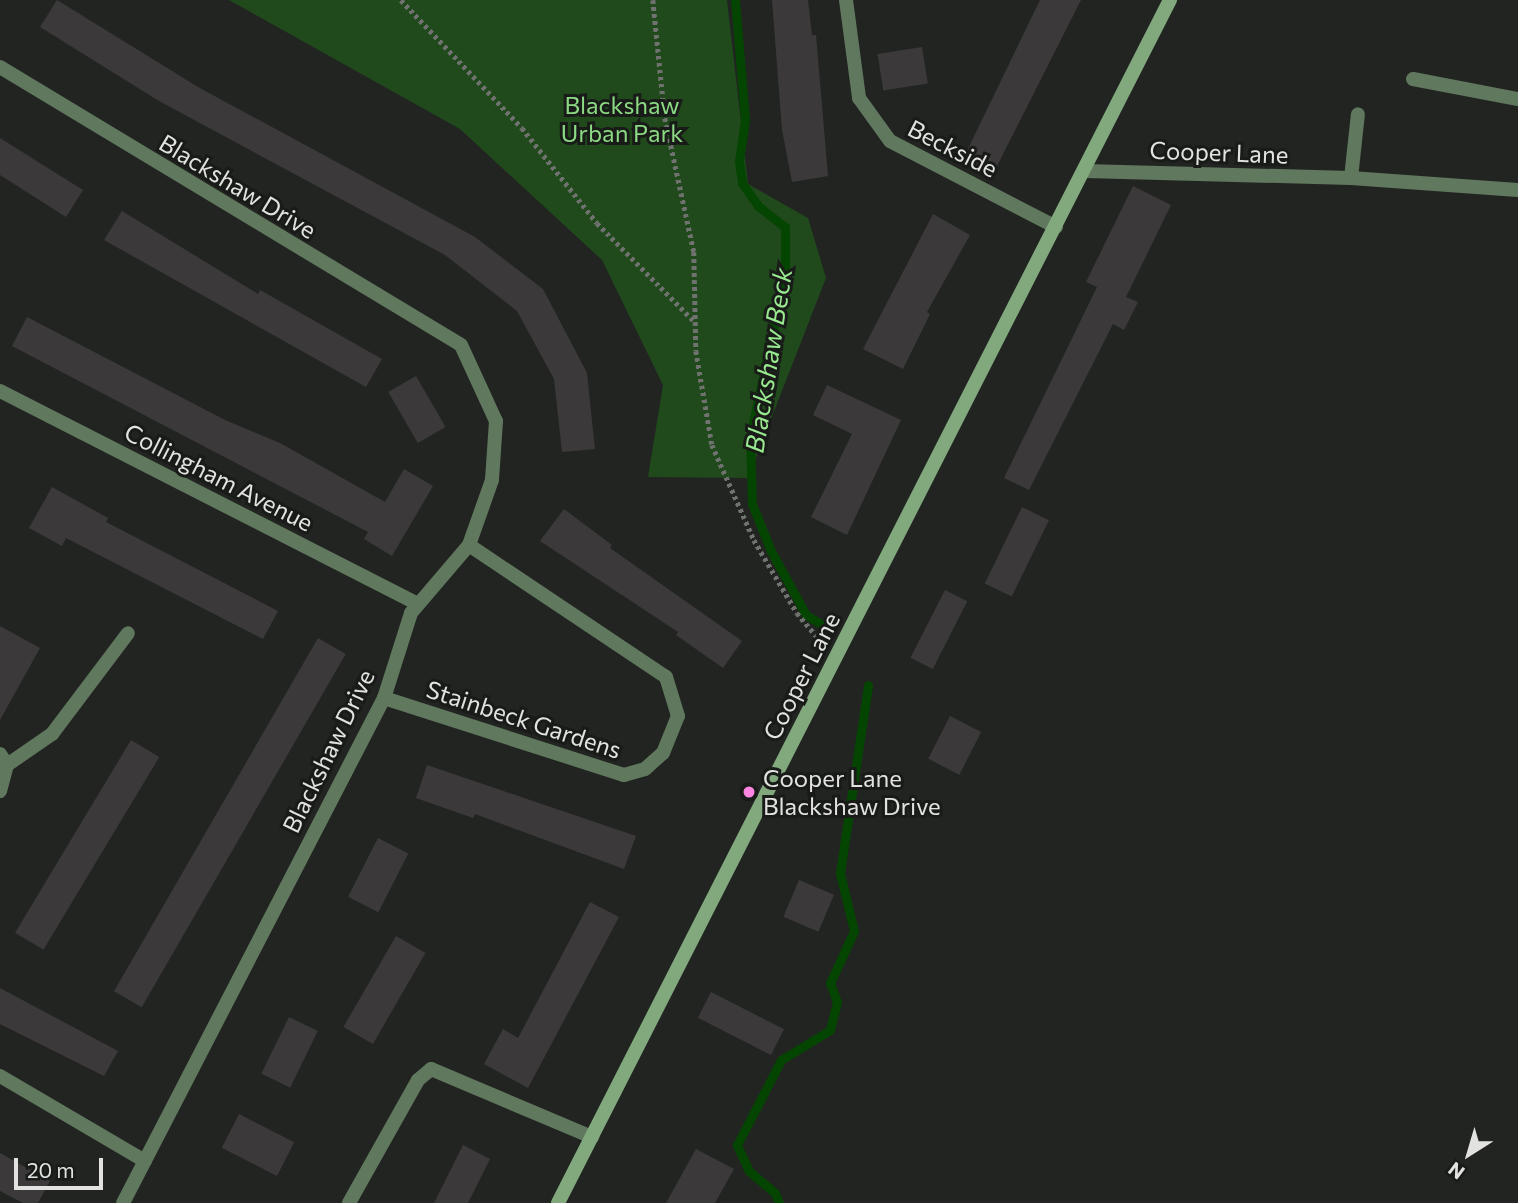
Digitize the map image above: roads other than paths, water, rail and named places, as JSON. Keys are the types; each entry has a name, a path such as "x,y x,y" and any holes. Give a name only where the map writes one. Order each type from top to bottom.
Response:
{"main road":[{"name":"Cooper Lane","path":"558,1203 1086,171 1170,0"}],"street":[{"name":"Beckside","path":"846,0 859,98 890,141 1056,227"},
{"name":"Blackshaw Drive","path":"0,67 461,345 496,421 492,480 469,545 418,604 384,698 123,1203"},
{"path":"1413,79 1518,99"},
{"path":"1351,178 1358,114"},
{"name":"Cooper Lane","path":"1086,171 1351,178 1518,190"},
{"name":"Collingham Avenue","path":"0,391 418,604"},
{"name":"Stainbeck Gardens","path":"384,698 624,775 645,769 663,753 678,716 666,677 469,545"},
{"path":"0,791 3,759 52,734 128,633"},
{"path":"349,1203 418,1080 431,1069 592,1137"},
{"path":"0,1076 145,1161"}],"waterway":[{"name":"Blackshaw Beck","path":"735,0 745,120 739,161 742,183 758,206 785,227 785,273 750,437 752,504 771,551 806,615 829,629"},
{"name":"Blackshaw Beck","path":"779,1203 775,1193 749,1171 737,1145 781,1060 830,1030 837,1002 830,983 854,931 840,873 868,685"}],"place":[{"name":"Cooper Lane Blackshaw Drive","path":"749,792"}],"park label":[{"name":"Blackshaw Urban Park","path":"622,119"}]}
